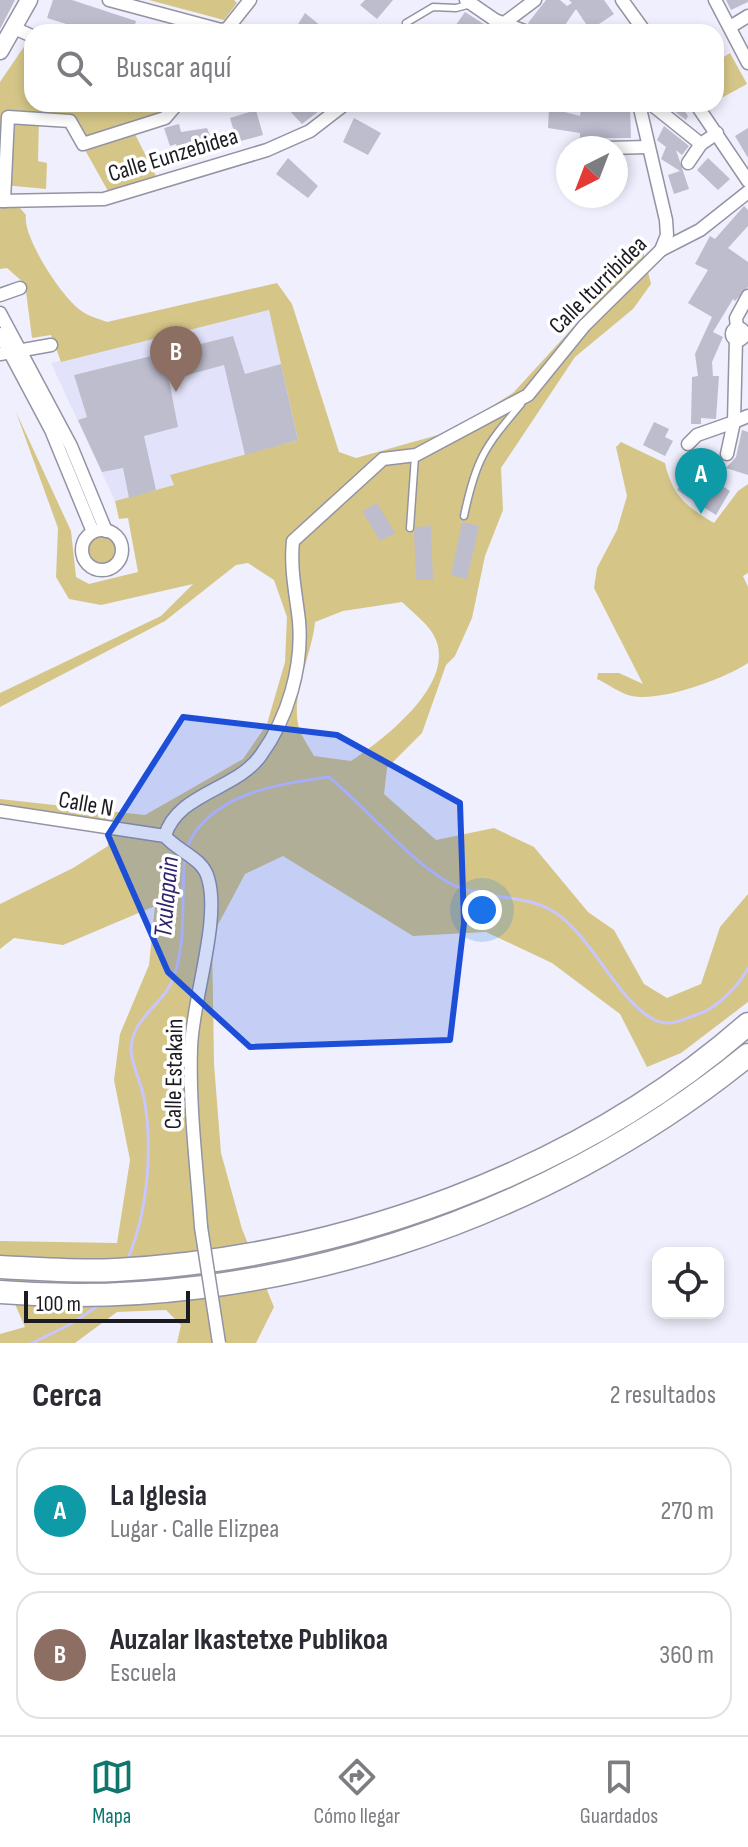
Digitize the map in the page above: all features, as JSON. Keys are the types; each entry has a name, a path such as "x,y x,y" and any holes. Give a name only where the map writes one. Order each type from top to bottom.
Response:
{"highway":[{"path":"0,1267 113,1270 185,1264 341,1235 413,1212 528,1166 663,1088 748,1024"},
{"path":"0,1292 176,1290 290,1271 358,1255 440,1228 519,1196 590,1160 660,1119 748,1055"}],"street":[{"path":"0,51 29,0"},
{"path":"109,0 201,24"},
{"path":"233,24 250,0"},
{"path":"715,0 748,63"},
{"path":"625,1 640,24"},
{"path":"468,2 495,20 512,24"},
{"path":"507,21 527,2"},
{"path":"730,27 748,16"},
{"path":"14,28 24,32"},
{"path":"2,201 8,117 70,121 83,144 165,118 170,112"},
{"name":"Calle Eunzebidea","path":"2,201 104,199 267,150 310,131 335,112"},
{"path":"641,112 666,220 667,235 661,250"},
{"path":"661,112 701,144"},
{"path":"702,112 748,181"},
{"path":"688,163 701,144 717,133"},
{"path":"628,148 648,147"},
{"name":"Calle Iturribidea","path":"528,395 584,326 661,250 700,230 748,192"},
{"path":"0,295 20,288"},
{"path":"727,454 734,422 741,333 736,318 748,296"},
{"path":"0,313 11,352"},
{"path":"0,334 71,446 100,532"},
{"path":"11,352 51,345"},
{"path":"165,836 175,816 244,772 260,757 279,725 294,680 300,649 293,581 293,541 300,531 330,510 371,467 383,459 416,455 528,395"},
{"path":"688,444 697,435 748,416"},
{"name":"Calle N","path":"0,811 165,836"},
{"name":"Calle Estakain","path":"165,836 174,848 194,858 208,876 211,907 191,1047 201,1227 219,1343"}],"lane":[{"path":"406,23 433,7 456,8 468,2"},
{"path":"464,516 472,478 484,448 528,395"},
{"path":"410,528 416,455"}],"highlighted area":[{"path":"183,717 337,735 460,803 464,923 450,1040 250,1047 168,972 108,835"}],"shaded area":[{"path":"149,0 234,0 237,3 224,20"},
{"path":"24,47 24,112 177,112 170,120 134,132 156,176 108,191 85,150 84,137 73,116 4,113 0,190 0,82"},
{"path":"730,53 747,84 724,97 724,57"},
{"path":"8,117 39,119 38,161 47,163 46,189 4,185"},
{"path":"13,200 26,215 37,252 75,306 107,322 277,283 292,304 339,452 356,458 452,431 513,393 643,251 651,284 633,309 575,357 501,468 503,510 485,556 472,618 455,656 446,665 422,733 387,768 384,794 436,840 494,828 534,847 588,912 614,930 644,984 667,998 701,984 720,927 748,894 748,1002 681,1053 647,1067 620,1014 552,963 486,932 413,936 283,856 245,874 212,936 214,1064 221,1153 242,1229 274,1307 256,1343 177,1343 181,1325 166,1310 117,1312 75,1343 0,1343 0,1334 25,1327 0,1270 0,1241 117,1243 130,1160 114,1080 120,1034 149,965 155,906 63,945 14,938 0,949 0,904 73,868 108,846 107,832 0,816 0,799 145,815 243,759 267,724 285,662 287,617 274,580 248,563 236,565 165,621 0,707 0,693 161,616 193,584 101,605 69,599 56,577 58,528 16,412 71,531 76,577 89,584 138,572 128,518 119,519 115,501 174,485 170,475 298,440 269,310 61,362 51,335 32,338 25,284 7,268 0,269 0,201","holes":["402,602 433,634 439,652 436,671 428,689 398,724 351,761 314,756 300,731 297,702 315,622 343,611"]},
{"path":"270,310 298,440 171,475 174,485 115,501 51,363"},
{"path":"621,442 665,463 676,492 714,523 738,491 748,484 748,573 743,576 748,587 748,663 708,682 659,696 628,695 597,679 598,673 619,673 643,684 594,588 597,568 617,530 627,496 616,447"},
{"path":"103,535 113,539 117,549 113,559 103,563 93,559 89,549 93,539"}],"building":[{"path":"0,0 15,0 0,29"},
{"path":"53,0 72,0 136,21 135,24 66,24 47,18"},
{"path":"365,0 393,0 377,19 360,5"},
{"path":"546,0 560,0 567,6 572,3 569,0 604,0 614,14 599,24 586,24 576,9 566,24 528,23"},
{"path":"726,0 748,0 748,2 731,10"},
{"path":"465,12 484,24 457,24"},
{"path":"305,13 319,24 298,24"},
{"path":"257,112 263,135 237,142 230,118"},
{"path":"291,112 318,112 302,124"},
{"path":"549,112 580,116 581,112 630,112 631,138 580,136 580,133 548,128"},
{"path":"676,112 685,112 686,120"},
{"path":"354,118 381,133 368,155 343,142"},
{"path":"179,124 181,132 207,128 214,145 207,146 209,152 190,160 186,154 180,156 176,144 170,146 164,128"},
{"path":"664,126 689,146 682,155 676,150 689,189 674,194 668,175 680,171 661,159 666,147 657,140"},
{"path":"748,128 748,158 735,136"},
{"path":"288,158 318,186 308,198 276,174"},
{"path":"708,158 730,179 718,190 697,170"},
{"path":"744,206 748,210 748,226 728,248 748,262 748,287 735,301 733,299 713,332 723,337 712,362 713,376 719,376 716,419 701,418 701,424 691,424 692,377 698,376 695,354 712,317 688,303 708,270 695,264 710,236 715,239"},
{"path":"233,336 245,374 281,364 298,440 245,455 224,365 169,380 178,427 144,436 156,490 129,498 123,468 102,472 78,420 87,417 74,375"},
{"path":"654,422 669,429 665,437 673,441 665,456 643,445"},
{"path":"742,430 748,432 748,475 726,468 736,457"},
{"path":"693,467 730,491 716,515 677,490"},
{"path":"377,503 395,533 380,541 362,511"},
{"path":"462,522 479,526 467,579 451,575"},
{"path":"431,526 433,580 416,580 414,532 416,527"}],"waterway":[{"name":"Txulapain","path":"187,847 212,814 229,803 268,788 329,777 409,853 442,879 481,894 540,905 566,921 632,1002 660,1022 676,1022 715,1006 740,981 748,968"},
{"name":"Txulapain","path":"127,1260 140,1222 148,1159 147,1117 132,1057 132,1040 141,1021 169,988 178,964 185,858"},
{"name":"Txulapain","path":"32,1343 69,1325 101,1304"}],"place":[{"name":"Auzalar Ikastetxe Publikoa","path":"176,392"},
{"name":"La Iglesia","path":"701,514"}]}
